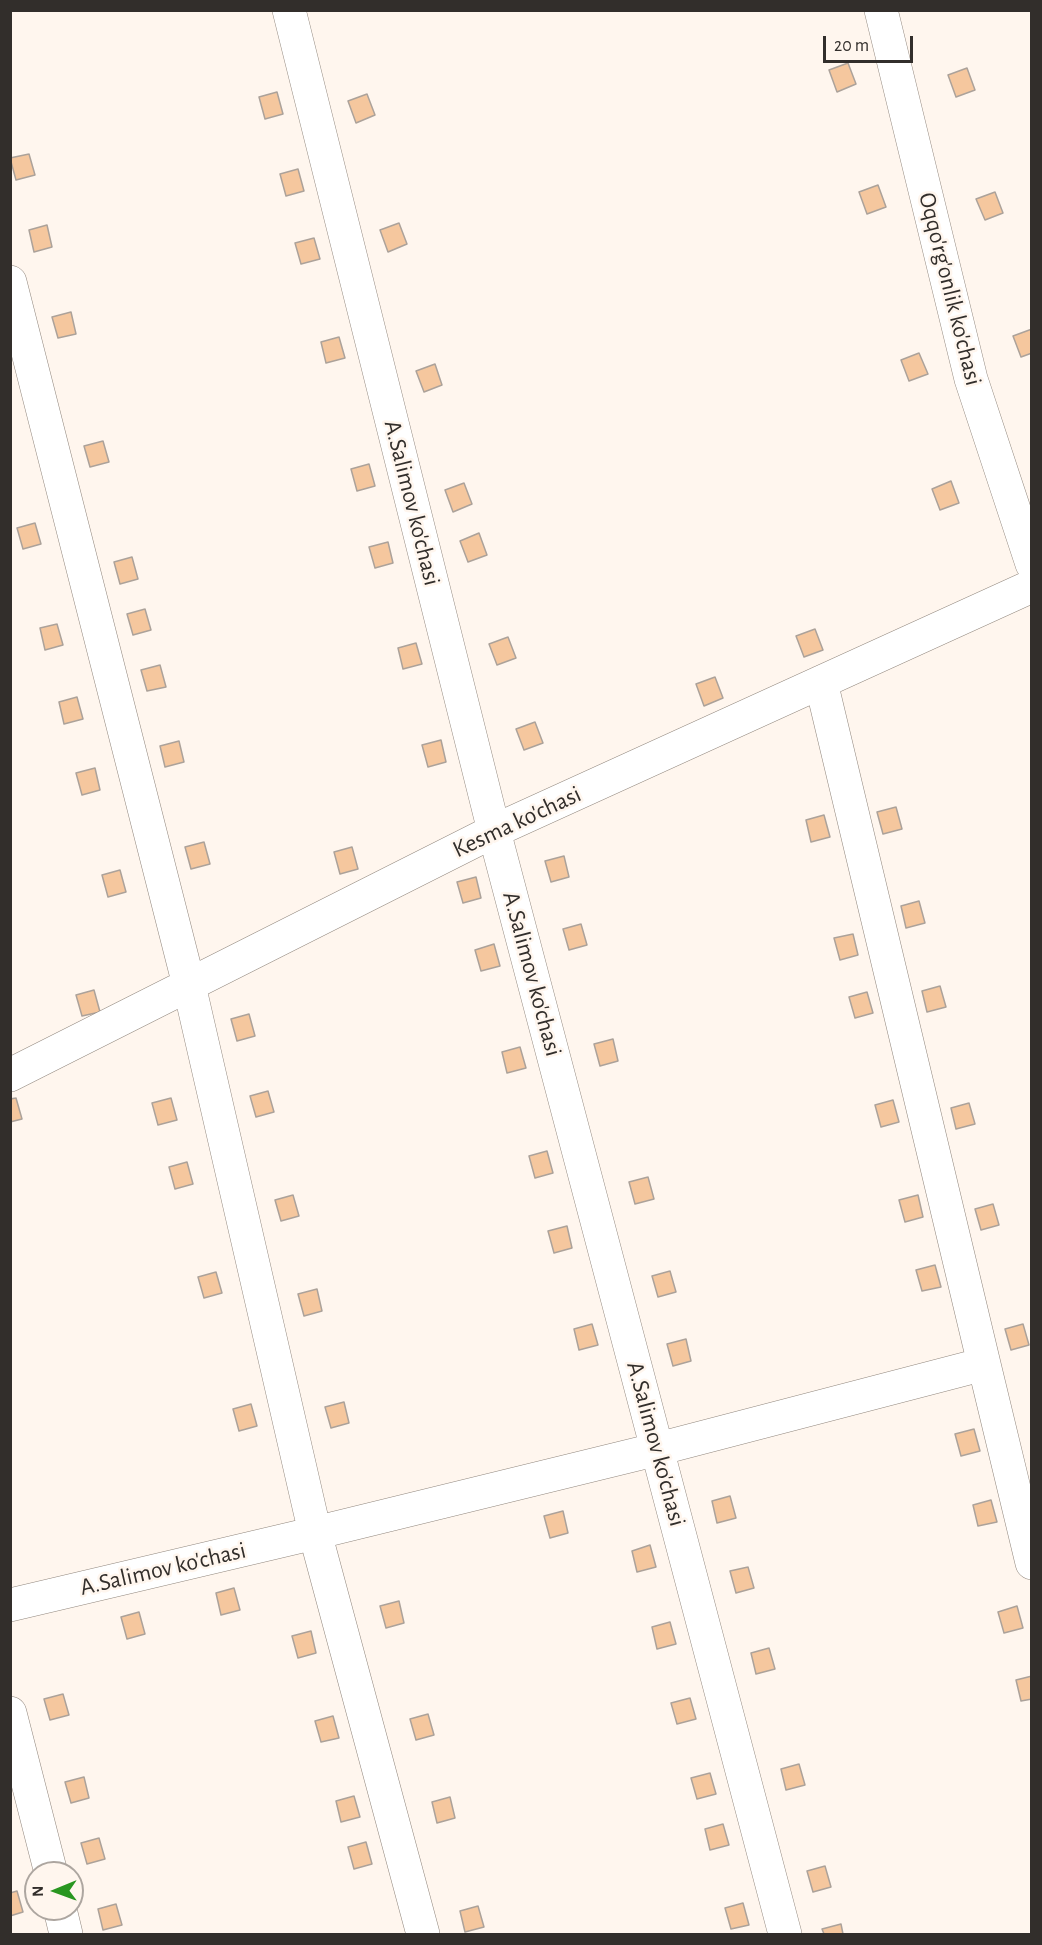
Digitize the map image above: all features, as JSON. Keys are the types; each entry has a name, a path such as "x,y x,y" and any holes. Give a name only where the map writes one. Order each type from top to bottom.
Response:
{"street":[{"name":"A.Salimov ko'chasi","path":"289,10 494,831 785,1935"},
{"name":"Oqqo'rg'onlik ko'chasi","path":"881,10 971,378 1032,564"},
{"path":"10,282 189,985 315,1533 423,1935"},
{"name":"Kesma ko'chasi","path":"10,1075 494,831 1032,586"},
{"path":"821,682 1032,1563"},
{"name":"A.Salimov ko'chasi","path":"10,1605 658,1449 984,1364"},
{"path":"10,1713 48,1861"}],"building":[{"path":"848,63 856,84 837,92 829,70"},
{"path":"967,68 975,90 956,97 948,75"},
{"path":"277,92 283,114 265,119 259,97"},
{"path":"367,94 375,115 356,123 348,101"},
{"path":"29,154 35,175 16,180 10,158"},
{"path":"298,169 304,191 286,196 280,174"},
{"path":"878,185 886,207 867,214 859,192"},
{"path":"995,192 1003,213 985,220 976,199"},
{"path":"399,223 407,244 388,252 380,230"},
{"path":"47,225 52,247 34,252 29,230"},
{"path":"314,238 320,259 301,264 295,243"},
{"path":"71,312 76,334 58,338 52,317"},
{"path":"1032,329 1032,353 1021,357 1013,336"},
{"path":"339,337 345,358 326,363 321,342"},
{"path":"919,353 928,374 909,381 901,360"},
{"path":"435,364 442,385 424,392 416,371"},
{"path":"103,441 109,462 90,467 84,446"},
{"path":"369,464 375,486 357,491 351,469"},
{"path":"951,481 959,503 940,510 932,489"},
{"path":"464,483 472,504 453,512 445,490"},
{"path":"35,523 41,544 23,549 17,528"},
{"path":"479,533 487,555 468,562 460,541"},
{"path":"388,542 393,563 375,568 369,547"},
{"path":"132,557 138,579 120,584 114,562"},
{"path":"145,609 151,630 133,635 127,614"},
{"path":"57,624 63,645 45,650 40,628"},
{"path":"815,629 823,650 804,657 796,636"},
{"path":"508,637 516,658 497,665 489,644"},
{"path":"416,643 422,664 403,669 398,648"},
{"path":"160,665 166,687 147,691 141,670"},
{"path":"715,677 723,698 704,706 696,684"},
{"path":"77,697 83,719 64,724 59,702"},
{"path":"535,722 543,743 524,750 516,729"},
{"path":"441,740 446,762 428,767 422,745"},
{"path":"179,741 184,762 165,767 160,746"},
{"path":"95,768 100,790 82,795 76,773"},
{"path":"896,807 902,829 883,834 877,812"},
{"path":"824,815 830,837 811,842 806,820"},
{"path":"204,842 210,864 191,869 185,847"},
{"path":"352,847 358,869 340,874 334,852"},
{"path":"564,856 569,877 551,882 545,861"},
{"path":"120,870 126,892 108,897 102,875"},
{"path":"476,877 481,898 463,903 457,882"},
{"path":"919,901 925,923 906,928 901,906"},
{"path":"581,924 587,945 569,950 563,929"},
{"path":"853,934 858,955 840,960 834,938"},
{"path":"494,944 500,966 481,971 475,950"},
{"path":"940,986 946,1007 927,1012 922,991"},
{"path":"94,990 100,1012 82,1016 76,995"},
{"path":"867,992 873,1013 855,1018 849,997"},
{"path":"249,1014 255,1036 237,1041 231,1019"},
{"path":"613,1039 618,1061 600,1066 594,1044"},
{"path":"520,1047 526,1068 507,1073 502,1052"},
{"path":"268,1091 274,1112 256,1117 250,1096"},
{"path":"16,1098 22,1119 10,1122 10,1099"},
{"path":"171,1098 177,1120 158,1125 152,1103"},
{"path":"893,1100 899,1122 881,1127 875,1105"},
{"path":"969,1103 975,1124 956,1129 951,1108"},
{"path":"547,1151 553,1173 535,1178 529,1156"},
{"path":"187,1162 193,1184 175,1189 169,1167"},
{"path":"648,1177 654,1199 635,1204 629,1182"},
{"path":"293,1195 299,1216 281,1221 275,1200"},
{"path":"918,1195 923,1217 905,1222 899,1200"},
{"path":"993,1204 999,1225 981,1230 975,1209"},
{"path":"567,1226 572,1248 554,1253 548,1231"},
{"path":"935,1265 941,1287 922,1291 916,1270"},
{"path":"670,1271 676,1292 658,1297 652,1276"},
{"path":"216,1272 222,1293 204,1298 198,1277"},
{"path":"317,1289 322,1311 304,1316 298,1294"},
{"path":"592,1324 598,1345 579,1350 574,1329"},
{"path":"1023,1324 1029,1345 1011,1350 1005,1329"},
{"path":"686,1339 691,1361 673,1366 667,1344"},
{"path":"344,1402 349,1423 331,1428 325,1407"},
{"path":"251,1404 257,1426 239,1431 233,1409"},
{"path":"974,1429 980,1451 961,1456 955,1434"},
{"path":"730,1496 736,1518 717,1523 712,1501"},
{"path":"991,1500 997,1522 978,1526 973,1505"},
{"path":"563,1511 568,1533 550,1538 544,1516"},
{"path":"650,1545 656,1567 637,1572 632,1551"},
{"path":"748,1567 754,1588 736,1593 730,1571"},
{"path":"234,1588 240,1610 221,1615 216,1593"},
{"path":"399,1601 404,1623 386,1628 380,1606"},
{"path":"1017,1606 1023,1628 1004,1633 998,1612"},
{"path":"139,1612 145,1634 127,1639 121,1617"},
{"path":"670,1622 676,1644 657,1649 652,1627"},
{"path":"311,1631 316,1653 298,1658 292,1636"},
{"path":"769,1648 775,1669 756,1674 751,1653"},
{"path":"1032,1676 1032,1699 1021,1701 1016,1680"},
{"path":"63,1694 69,1715 50,1720 44,1699"},
{"path":"690,1698 696,1719 677,1724 671,1703"},
{"path":"428,1714 434,1735 416,1740 410,1719"},
{"path":"333,1716 339,1738 321,1742 315,1721"},
{"path":"799,1764 805,1785 786,1790 781,1769"},
{"path":"710,1773 716,1794 697,1799 691,1778"},
{"path":"84,1777 89,1798 71,1803 65,1782"},
{"path":"354,1796 360,1817 341,1822 336,1801"},
{"path":"450,1797 455,1818 437,1823 432,1802"},
{"path":"723,1824 729,1845 710,1850 705,1829"},
{"path":"99,1838 105,1859 87,1864 81,1843"},
{"path":"366,1842 372,1864 354,1869 348,1847"},
{"path":"825,1866 831,1887 813,1892 807,1871"},
{"path":"17,1891 23,1912 10,1916 10,1893"},
{"path":"743,1903 749,1925 731,1929 725,1908"},
{"path":"116,1904 122,1925 103,1930 98,1909"},
{"path":"478,1906 484,1927 465,1932 460,1911"},
{"path":"841,1924 843,1934 824,1934 822,1929"}]}
